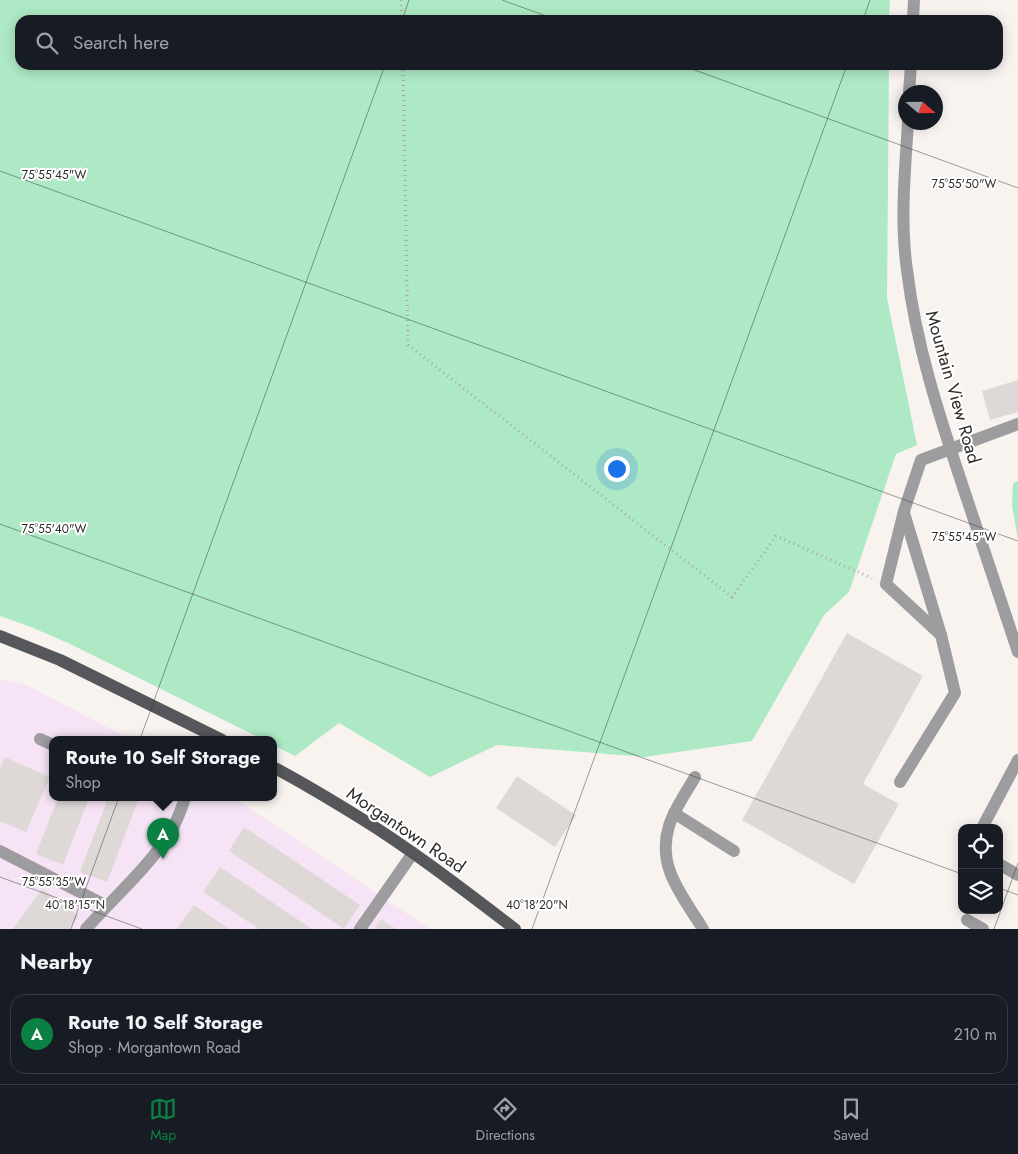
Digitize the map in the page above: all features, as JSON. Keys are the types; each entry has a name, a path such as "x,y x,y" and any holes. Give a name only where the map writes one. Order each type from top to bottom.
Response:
{"main road":[{"path":"0,636 24,644 68,664 204,736"},
{"name":"Morgantown Road","path":"277,769 364,820 413,853 515,929"}],"street":[{"path":"913,15 914,0"},
{"path":"910,85 911,70"},
{"name":"Mountain View Road","path":"908,130 904,230 906,269 913,313 929,383 1018,652"},
{"path":"941,635 886,584 904,511 921,460 1018,424"},
{"path":"900,782 955,693 941,635 904,511"},
{"path":"40,739 49,743"},
{"path":"984,824 1018,760"},
{"path":"695,778 674,813 669,825 665,848 669,872 703,929"},
{"path":"86,929 149,862 171,832 184,801"},
{"path":"674,813 734,851"},
{"path":"0,851 107,906"},
{"path":"360,929 413,853"},
{"path":"1003,867 1018,876"},
{"path":"968,920 983,929"}],"path":[{"path":"401,0 402,15"},
{"path":"403,70 408,345 732,597 776,536 886,584"}],"shaded area":[{"path":"0,679 27,685 123,736 49,736 49,801 238,801 430,929 0,929"}],"green space":[{"path":"0,0 890,0 889,15 15,15 15,70 889,70 887,298 917,445 896,454 849,592 824,615 752,741 645,757 497,745 430,777 339,723 295,756 277,747 277,736 256,736 68,643 0,616"},
{"path":"1018,481 1018,539 1012,506 1013,483"}],"building":[{"path":"1018,380 1018,412 990,420 982,391"},
{"path":"847,633 923,676 863,784 899,804 854,884 742,820"},
{"path":"5,757 49,777 26,832 0,821 0,767"},
{"path":"517,776 576,815 555,847 496,808"},
{"path":"57,801 88,801 63,865 36,854"},
{"path":"107,801 138,801 107,882 80,872"},
{"path":"244,827 360,905 344,929 229,851"},
{"path":"220,867 312,929 259,929 203,892"},
{"path":"42,889 79,916 69,929 13,929"},
{"path":"194,905 229,929 177,929"},
{"path":"381,919 396,929 374,929"}],"place":[{"name":"Route 10 Self Storage","path":"163,859"}]}
